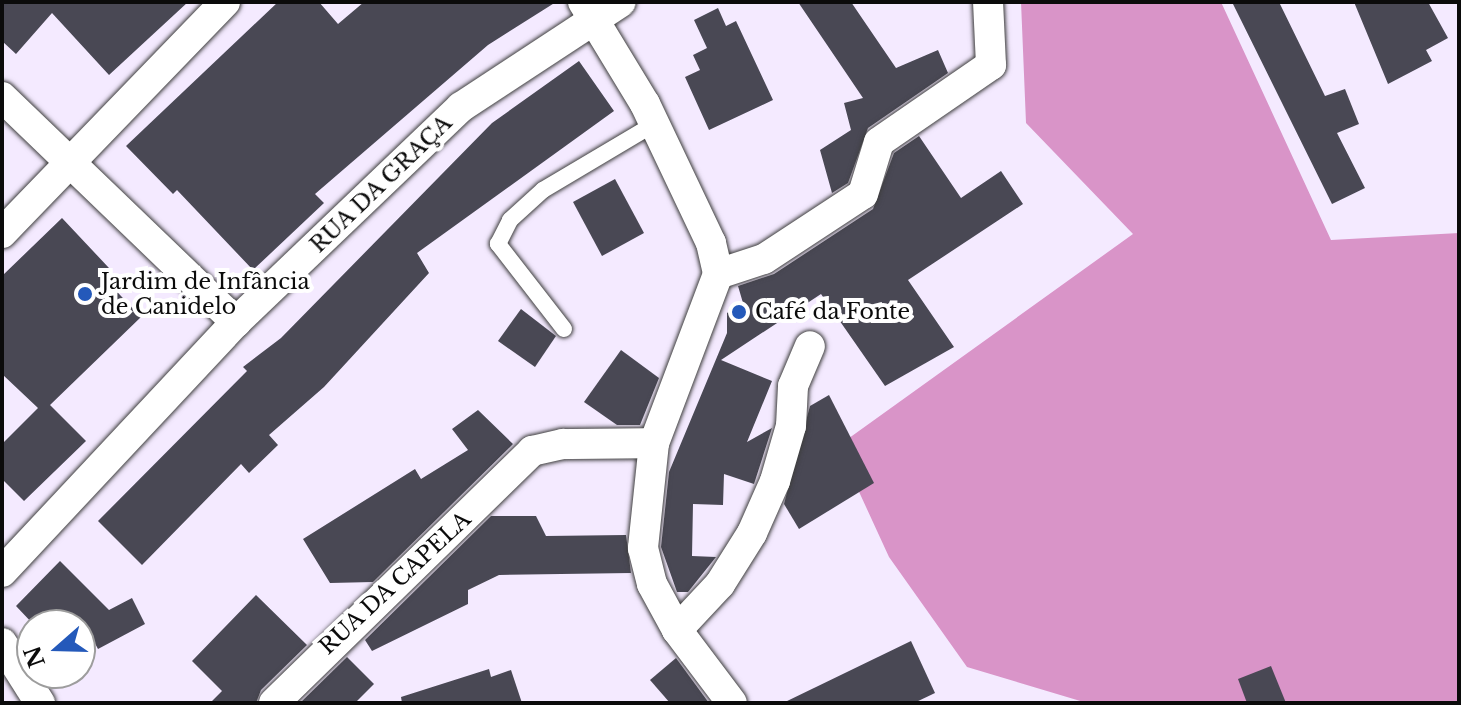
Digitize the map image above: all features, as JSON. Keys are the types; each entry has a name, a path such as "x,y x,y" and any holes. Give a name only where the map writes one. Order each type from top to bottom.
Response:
{"street":[{"path":"2,233 225,2"},
{"name":"RUA DA GRAÇA","path":"2,572 236,322 461,107 588,10 621,2"},
{"path":"718,274 764,259 863,194 879,142 991,65 988,2"},
{"path":"588,10 654,124 711,243 718,274 654,443 643,548 652,584 677,630 732,703"},
{"path":"2,97 236,322"},
{"path":"677,630 720,584 752,533 775,481 791,426 793,386 810,346"},
{"name":"RUA DA CAPELA","path":"274,703 532,451 563,444 654,443"},
{"path":"2,643 40,703"}],"lane":[{"path":"564,329 498,244 510,220 543,190 654,124"}],"shaded area":[{"path":"1021,2 1221,2 1331,240 1459,233 1459,703 1087,703 967,667 889,557 838,446 1133,234 1026,123"}],"building":[{"path":"2,2 188,2 109,75 52,13 16,54 2,41"},
{"path":"278,2 319,2 338,24 364,2 556,2 488,45 315,194 324,203 253,270 177,190 173,194 126,146"},
{"path":"798,2 851,2 896,68 938,50 948,73 868,128 848,183 832,193 820,150 851,130 844,103 863,98"},
{"path":"1232,2 1279,2 1325,96 1345,89 1359,124 1337,133 1365,188 1332,204"},
{"path":"1354,2 1428,2 1448,38 1426,50 1432,61 1388,84"},
{"path":"718,8 726,26 736,21 773,100 709,130 685,77 700,70 693,55 707,48 694,20"},
{"path":"579,61 614,111 417,253 429,273 324,387 269,435 278,445 249,473 241,464 142,565 98,521 247,371 243,367 281,338 492,123"},
{"path":"919,136 961,198 1001,171 1023,204 908,280 954,347 885,386 821,294 721,360 772,381 747,442 772,428 754,484 724,474 723,505 693,504 692,556 716,557 688,592 677,592 661,547 669,472 727,333 727,313 743,303 738,286 774,274 873,209 894,153"},
{"path":"615,179 644,233 602,256 573,202"},
{"path":"62,218 109,268 101,275 141,317 50,405 86,441 24,501 2,479 2,444 38,408 2,374 2,276"},
{"path":"521,309 556,336 535,367 498,341"},
{"path":"621,350 659,378 640,425 617,425 584,402"},
{"path":"829,395 874,483 799,529 784,504 810,406"},
{"path":"478,410 513,444 373,582 330,583 303,539 415,469 421,479 468,450 452,429"},
{"path":"491,516 536,516 546,536 626,535 631,573 499,575 468,590 468,604 372,651 365,640"},
{"path":"60,561 109,610 132,598 145,624 98,649 96,609 19,609 16,606"},
{"path":"256,595 307,645 261,690 256,703 210,703 222,691 192,661"},
{"path":"911,641 935,693 914,703 783,703"},
{"path":"347,657 374,684 355,703 300,703"},
{"path":"676,658 709,703 670,703 650,680"},
{"path":"1271,666 1286,703 1247,703 1238,679"},
{"path":"489,669 491,677 511,670 522,703 402,703 401,697"}],"place":[{"name":"Jardim de Infância de Canidelo","path":"85,294"},
{"name":"Café da Fonte","path":"739,312"}]}
